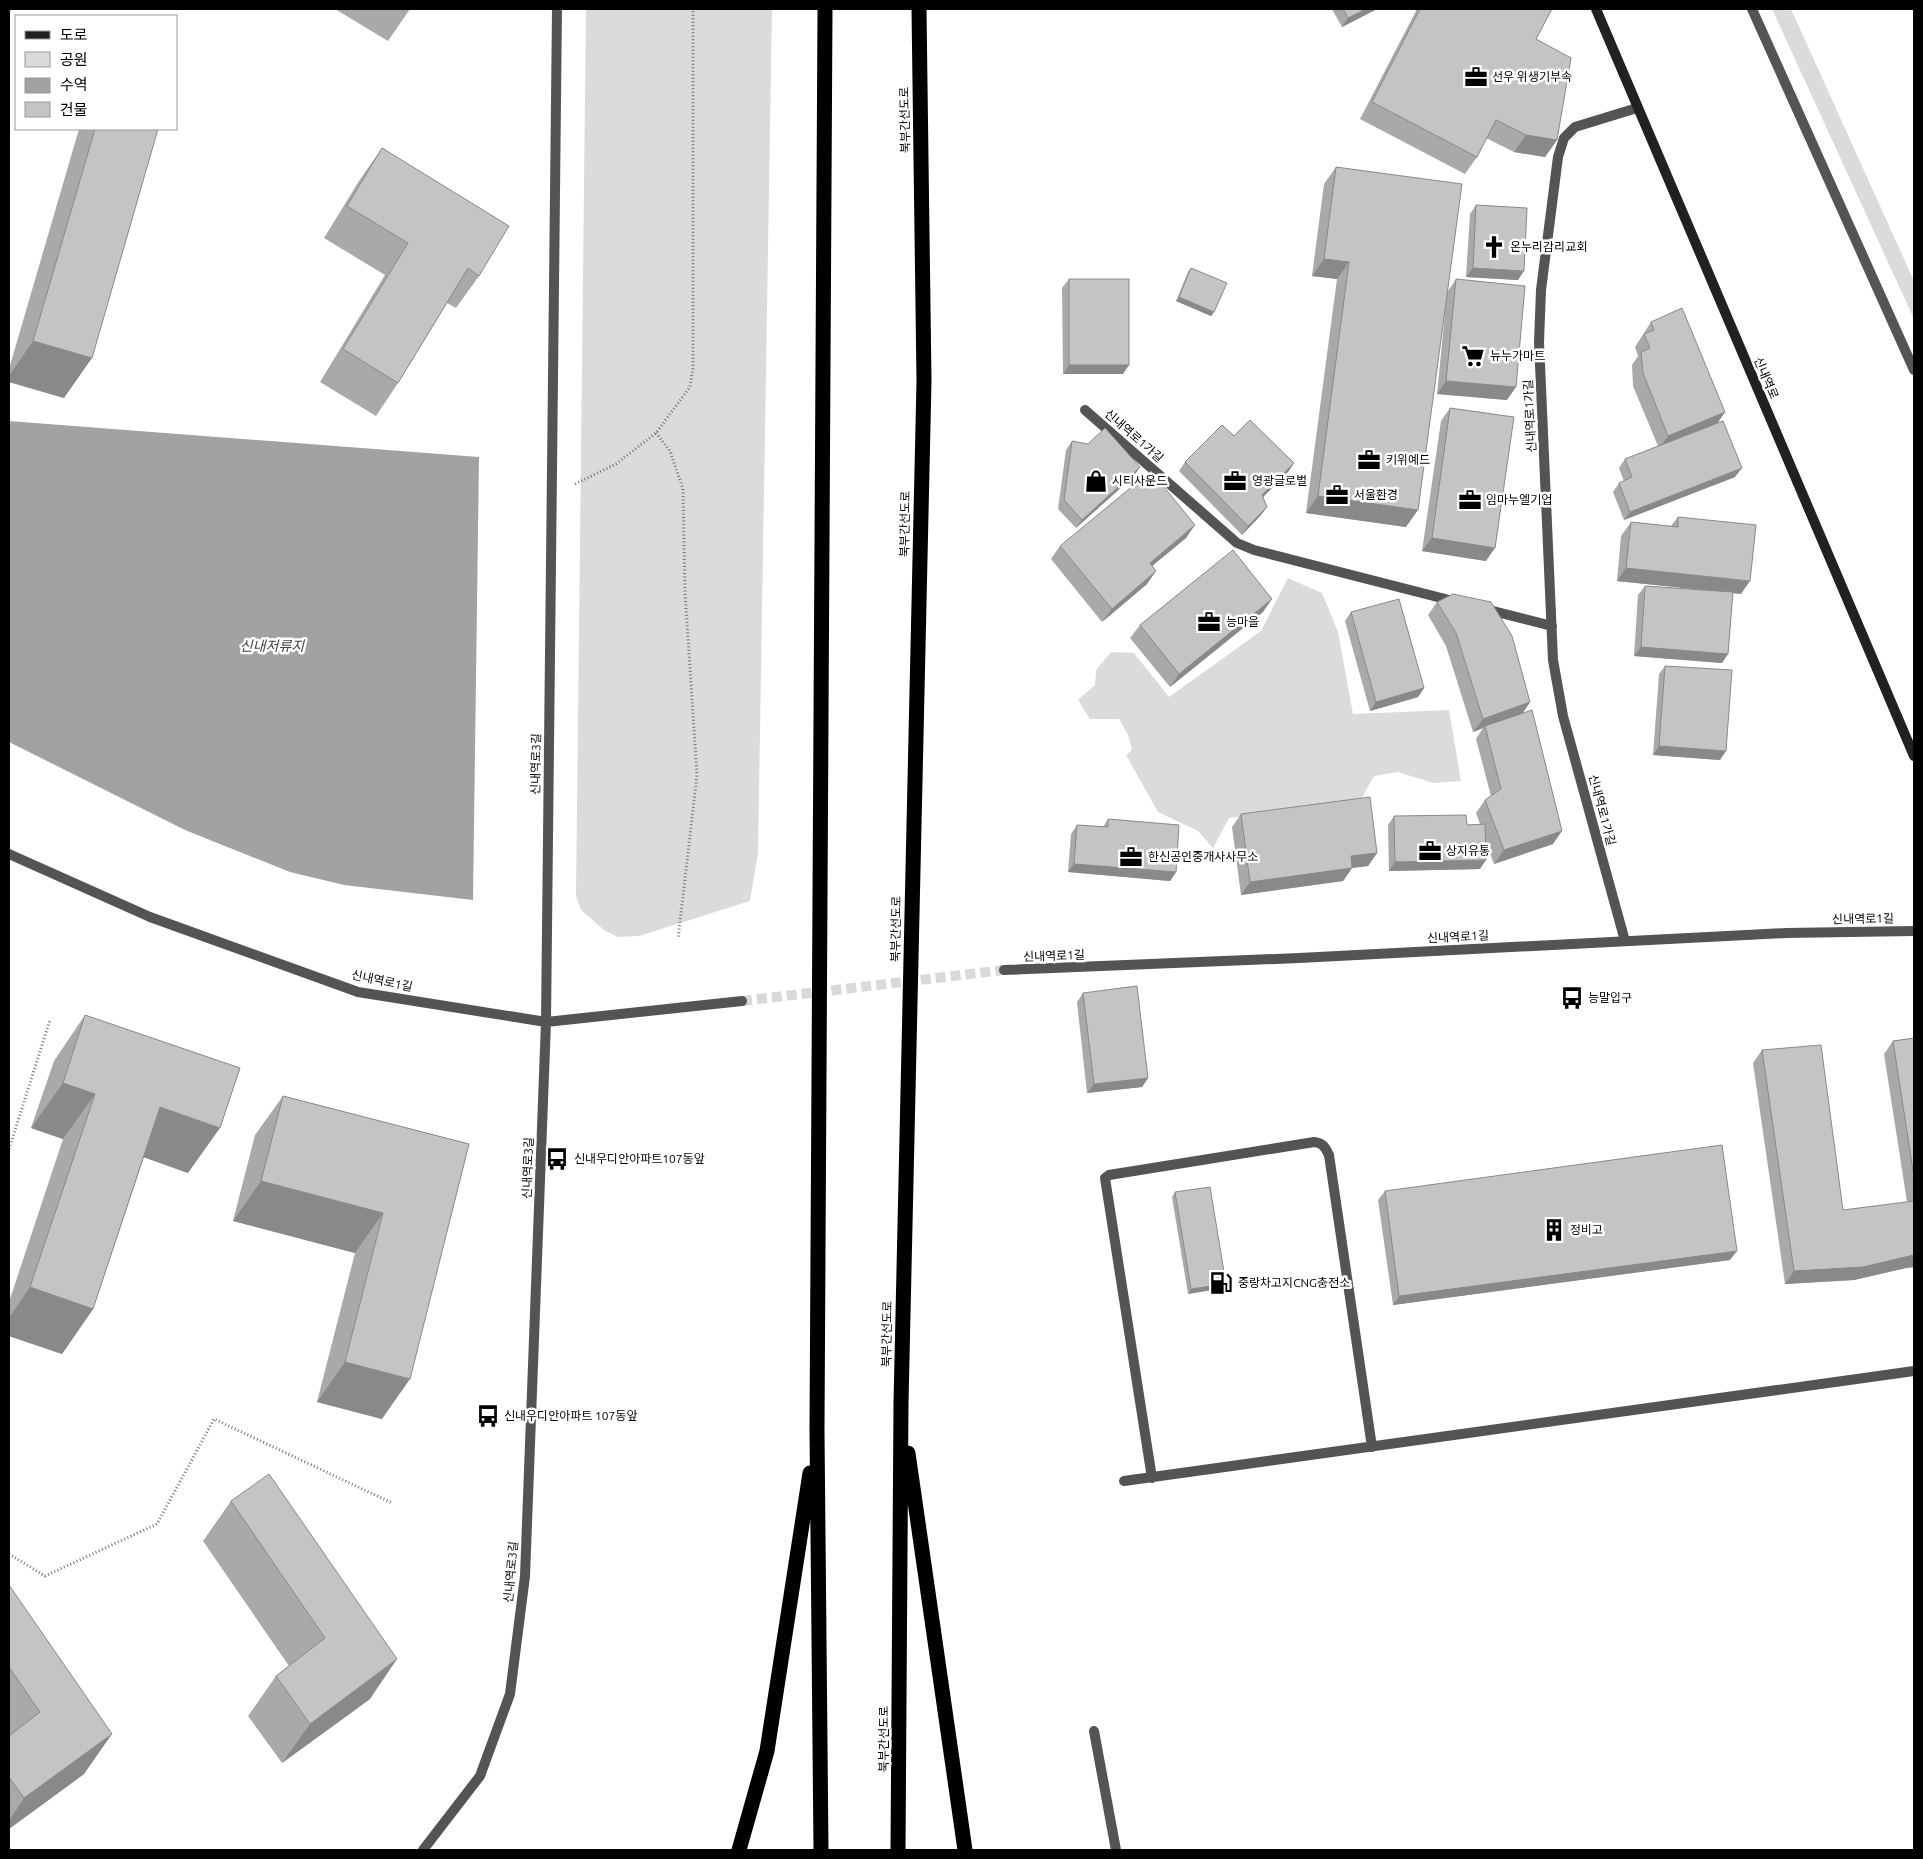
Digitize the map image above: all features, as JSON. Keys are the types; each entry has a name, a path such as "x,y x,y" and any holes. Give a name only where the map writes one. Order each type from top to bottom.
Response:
{"highway":[{"path":"821,1850 817,1430 825,9"},
{"name":"북부간선도로","path":"898,1850 901,1403 924,381 919,9"},
{"path":"901,1403 965,1850"},
{"path":"739,1850 767,1751 817,1430"}],"street":[{"name":"신내역로3길","path":"423,1850 480,1776 510,1694 525,1576 546,1022 558,9"},
{"name":"신내역로","path":"1596,9 1914,756"},
{"path":"1752,9 1914,370"},
{"name":"신내역로1가길","path":"1625,941 1564,716 1553,660 1539,342 1541,290 1558,157 1564,138 1575,127 1637,108"},
{"name":"신내역로1가길","path":"1085,410 1237,543 1254,550 1552,626"},
{"name":"신내역로1길","path":"9,854 150,917 358,992 546,1022 742,1001"},
{"name":"신내역로1길","path":"1004,970 1299,958 1786,932 1914,931"},
{"path":"1152,1478 1105,1178 1109,1175 1314,1142 1321,1143 1326,1147 1329,1154 1372,1447"},
{"path":"1124,1481 1914,1371"},
{"path":"1094,1731 1116,1850"}],"path":[{"path":"574,485 616,464 656,433 690,387 693,368 692,9"},
{"path":"656,433 670,451 683,489 685,592 697,775 678,940"},
{"path":"9,1149 50,1020"},
{"path":"9,1554 45,1576 157,1524 214,1419 392,1503"}],"green space":[{"path":"586,9 772,9 758,853 750,901 639,936 618,937 604,930 581,910 576,896"},
{"path":"1772,9 1791,9 1914,281 1914,319"},
{"path":"1288,578 1322,593 1338,632 1353,714 1449,710 1461,781 1433,783 1398,772 1374,776 1359,803 1229,818 1213,848 1198,831 1158,812 1126,755 1132,750 1128,735 1119,719 1090,719 1078,700 1095,685 1096,670 1111,652 1134,653 1169,697 1261,631"}],"water":[{"name":"신내저류지","path":"9,421 479,457 473,900 344,885 290,872 185,830 9,742"}],"building":[{"path":"1343,9 1366,9 1348,18"},
{"path":"1420,9 1552,9 1536,39 1571,58 1557,140 1526,135 1496,120 1477,157 1372,102"},
{"path":"95,130 158,130 92,358 33,341"},
{"path":"382,148 509,226 479,276 468,268 398,383 343,349 408,243 347,206"},
{"path":"1336,167 1462,184 1418,510 1318,496 1349,262 1324,259"},
{"name":"온누리감리교회","path":"1476,205 1527,208 1524,271 1473,268"},
{"path":"1191,268 1227,283 1214,312 1179,297"},
{"path":"1069,279 1129,279 1129,365 1069,365"},
{"path":"1456,279 1525,286 1516,387 1446,381"},
{"path":"1682,308 1725,412 1668,436 1643,373 1641,352 1650,348 1644,334 1654,330 1651,322"},
{"path":"1450,408 1514,417 1495,548 1432,538"},
{"path":"1250,420 1294,463 1262,495 1267,507 1248,526 1185,462 1222,425 1234,436"},
{"path":"1723,421 1742,468 1630,512 1619,483 1632,477 1625,459"},
{"path":"1105,428 1140,467 1082,520 1064,500 1072,441 1088,444"},
{"path":"1151,471 1195,525 1150,563 1156,571 1112,609 1060,546"},
{"path":"1678,517 1756,525 1750,581 1626,568 1631,522 1678,527"},
{"path":"1233,550 1272,599 1179,674 1140,625"},
{"path":"1645,586 1733,592 1728,654 1641,647"},
{"path":"1453,594 1491,602 1512,636 1530,702 1483,719 1456,633 1437,602"},
{"path":"1399,599 1424,688 1376,702 1351,612"},
{"path":"1665,666 1732,670 1726,751 1659,746"},
{"path":"1532,710 1562,831 1504,850 1485,800 1501,789 1485,726"},
{"path":"1370,797 1377,853 1351,856 1352,868 1250,882 1241,814"},
{"path":"1466,815 1467,825 1485,824 1486,860 1395,862 1394,816"},
{"path":"1108,819 1179,825 1176,872 1074,864 1077,825 1108,827"},
{"path":"1137,986 1148,1078 1094,1084 1083,993"},
{"path":"85,1015 240,1068 220,1128 160,1107 93,1309 30,1287 95,1094 63,1083"},
{"path":"1914,1038 1914,1177 1893,1041"},
{"path":"1821,1045 1843,1210 1914,1201 1914,1255 1863,1267 1794,1271 1762,1050"},
{"path":"283,1096 469,1144 410,1379 345,1362 383,1213 261,1181"},
{"name":"정비고","path":"1722,1145 1737,1251 1399,1296 1385,1191"},
{"path":"1210,1187 1226,1284 1191,1289 1175,1192"},
{"path":"269,1474 397,1659 310,1724 276,1676 325,1638 231,1501"},
{"path":"9,1585 112,1734 24,1798 9,1777 9,1736 40,1712 9,1667"}],"tunnel":[{"path":"742,1001 1004,970"}],"place":[{"name":"선우 위생기부속","path":"1476,77"},
{"name":"온누리감리교회","path":"1494,247"},
{"name":"뉴누가마트","path":"1473,356"},
{"name":"키위예드","path":"1369,460"},
{"name":"시티사운드","path":"1096,481"},
{"name":"영광글로벌","path":"1235,481"},
{"name":"서울환경","path":"1337,495"},
{"name":"임마누엘기업","path":"1470,500"},
{"name":"능마을","path":"1209,622"},
{"name":"상지유통","path":"1430,851"},
{"name":"한신공인중개사사무소","path":"1131,857"},
{"name":"능말입구","path":"1572,998"},
{"name":"신내우디안아파트107동앞","path":"557,1159"},
{"name":"정비고","path":"1554,1230"},
{"name":"중랑차고지CNG충전소","path":"1221,1283"},
{"name":"신내우디안아파트 107동앞","path":"488,1416"}]}
